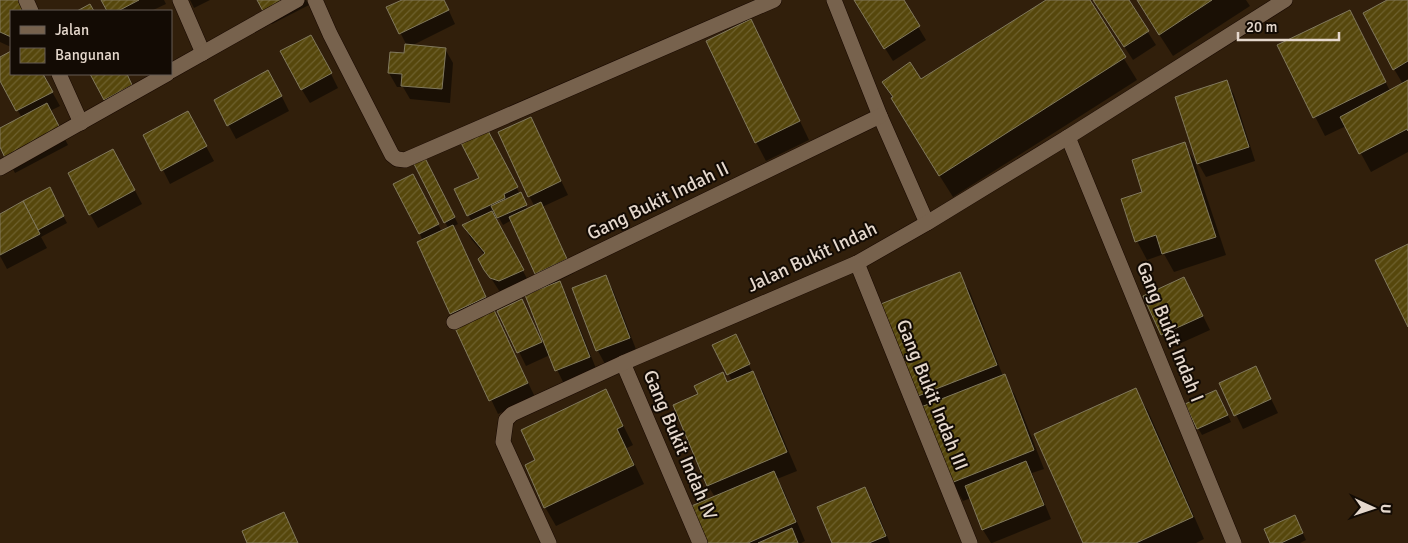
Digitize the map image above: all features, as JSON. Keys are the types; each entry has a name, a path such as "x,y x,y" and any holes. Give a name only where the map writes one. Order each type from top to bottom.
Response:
{"street":[{"path":"180,0 203,53"},
{"path":"172,71 298,0"},
{"path":"315,0 330,34 392,155 397,159 405,160 774,0"},
{"path":"834,0 880,116 927,222"},
{"name":"Jalan Bukit Indah","path":"549,543 503,442 506,420 512,414 623,363 857,263 1068,137 1284,0"},
{"path":"59,75 81,123"},
{"path":"0,168 165,75"},
{"name":"Gang Bukit Indah II","path":"454,322 880,116"},
{"name":"Gang Bukit Indah I","path":"1068,137 1234,543"},
{"name":"Gang Bukit Indah III","path":"857,263 970,543"},
{"name":"Gang Bukit Indah IV","path":"623,363 700,543"}],"building":[{"path":"0,0 22,0 27,10 10,10 10,37 0,32"},
{"path":"101,0 139,0 120,10 106,10"},
{"path":"257,0 284,0 263,11"},
{"path":"402,0 444,0 449,10 399,34 386,7"},
{"path":"854,0 904,0 920,26 884,49"},
{"path":"1046,0 1090,0 1126,57 939,176 891,98 893,97 882,82 910,62 921,79"},
{"path":"1093,0 1129,0 1149,31 1124,47"},
{"path":"1137,0 1212,0 1159,35"},
{"path":"1387,0 1408,0 1408,61 1393,70 1363,13"},
{"path":"90,4 93,10 79,10"},
{"path":"1350,10 1386,82 1313,118 1277,45"},
{"path":"751,19 800,121 755,143 706,41"},
{"path":"311,35 332,73 301,90 280,51"},
{"path":"405,44 446,48 442,89 401,86 402,74 388,73 390,52 404,53"},
{"path":"10,52 10,75 44,75 53,92 16,111 0,81 0,57"},
{"path":"268,70 282,96 227,126 214,100"},
{"path":"91,75 127,75 132,85 104,100"},
{"path":"1227,80 1249,147 1197,164 1175,97"},
{"path":"1408,80 1408,131 1407,129 1359,154 1340,117"},
{"path":"47,103 61,130 6,160 0,147 0,128"},
{"path":"188,111 207,146 161,171 143,135"},
{"path":"531,117 561,181 528,197 498,132"},
{"path":"486,127 518,187 504,194 505,198 467,216 454,189 479,178 460,141"},
{"path":"1185,142 1216,237 1162,254 1156,235 1135,242 1121,199 1142,192 1132,160"},
{"path":"113,149 135,190 89,215 68,173"},
{"path":"425,158 455,217 444,223 414,164"},
{"path":"413,174 439,224 419,234 393,184"},
{"path":"50,187 64,216 38,230 23,201"},
{"path":"521,192 527,205 497,218 491,206"},
{"path":"23,201 40,234 0,255 0,214"},
{"path":"541,202 567,259 535,274 509,217"},
{"path":"492,211 524,270 499,281 490,278 484,270 478,259 485,253 462,225"},
{"path":"453,225 486,297 450,314 417,242"},
{"path":"1408,244 1408,327 1375,260"},
{"path":"960,272 997,365 913,398 876,306"},
{"path":"606,275 630,338 596,351 572,288"},
{"path":"1184,277 1203,316 1161,335 1143,296"},
{"path":"560,281 590,357 555,371 525,295"},
{"path":"522,299 542,342 517,353 497,311"},
{"path":"494,310 528,383 489,401 455,328"},
{"path":"736,334 750,364 727,375 712,345"},
{"path":"1256,366 1271,399 1234,416 1219,383"},
{"path":"753,371 787,452 707,486 673,405 698,394 694,386 723,372 727,382"},
{"path":"1005,374 1034,450 951,483 921,407"},
{"path":"1136,388 1193,517 1136,543 1083,543 1034,434"},
{"path":"606,389 623,426 617,429 634,465 544,508 525,465 535,460 521,430"},
{"path":"1216,390 1228,415 1197,429 1185,404"},
{"path":"1026,461 1044,505 982,530 965,486"},
{"path":"774,471 796,522 748,543 705,543 689,507"},
{"path":"865,487 886,536 869,543 832,543 817,507"},
{"path":"284,512 298,543 247,543 242,531"},
{"path":"1295,515 1303,533 1281,543 1270,543 1264,529"},
{"path":"792,528 798,543 758,543"}]}
